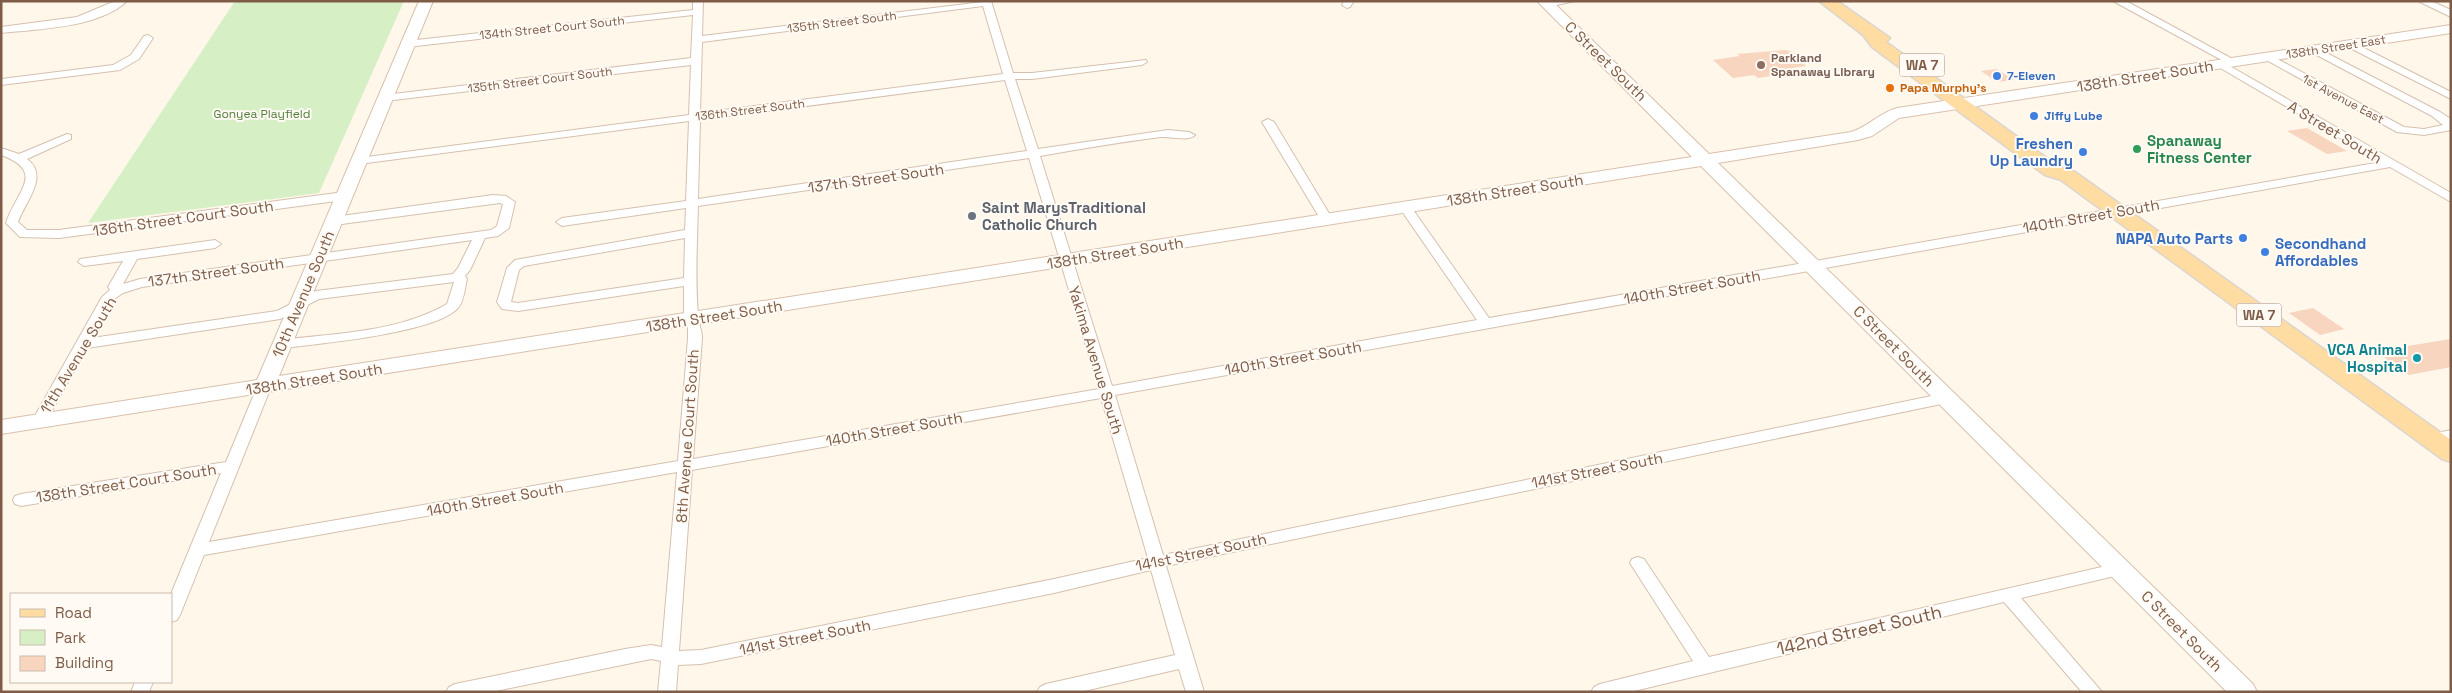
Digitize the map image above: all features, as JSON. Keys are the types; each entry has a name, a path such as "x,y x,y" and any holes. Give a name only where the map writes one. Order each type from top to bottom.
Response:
{"main road":[{"name":"WA 7","path":"1827,1 1869,32 1890,42 2052,171 2068,176 2116,212 2442,437 2451,453"}],"street":[{"path":"1,30 72,21 99,14 122,1"},
{"name":"10th Avenue South","path":"172,613 264,387 426,1"},
{"path":"1545,3 1570,1"},
{"name":"A Street South","path":"2118,1 2227,63 2388,164 2451,198"},
{"path":"2423,1 2451,14"},
{"name":"135th Street South","path":"696,40 987,2"},
{"name":"Yakima Avenue South","path":"987,2 1195,692"},
{"name":"C Street South","path":"1545,3 1708,160 2244,692"},
{"name":"134th Street Court South","path":"408,44 697,6"},
{"name":"8th Avenue Court South","path":"667,692 695,338 695,327 691,319 690,281 697,6"},
{"name":"138th Street East","path":"2227,63 2451,29"},
{"path":"1,82 116,68 136,57 148,38"},
{"path":"2352,44 2451,96"},
{"name":"1st Avenue East","path":"2266,57 2397,128 2424,132 2448,128 2450,124 2430,111 2315,50"},
{"name":"135th Street Court South","path":"385,98 695,61"},
{"name":"136th Street South","path":"359,161 1010,76 1032,76 1142,62"},
{"name":"138th Street South","path":"1,427 1859,136 1871,131 1887,115 2227,63"},
{"path":"1268,122 1327,220"},
{"name":"137th Street South","path":"562,222 1168,133 1189,135"},
{"path":"16,157 67,137"},
{"path":"1,152 16,157 30,167 32,176 30,189 12,223 23,232"},
{"name":"140th Street South","path":"198,550 1106,392 2388,164"},
{"name":"136th Street Court South","path":"23,232 45,236 344,196"},
{"name":"137th Street South","path":"118,290 140,283 494,233 500,231 505,222 509,202 507,199 493,199 334,221"},
{"path":"1406,208 1486,323"},
{"path":"690,281 518,307 507,306 504,302 513,268 524,261 691,234"},
{"path":"84,344 280,315 316,295 457,277 464,270 480,236"},
{"path":"84,262 215,244"},
{"path":"118,290 115,287 132,256"},
{"path":"283,344 406,326 430,318 450,309 455,303 461,279 457,277"},
{"name":"11th Avenue South","path":"39,421 109,297 118,290"},
{"name":"141st Street South","path":"455,692 651,652 677,658 694,658 730,651 1045,588 1155,561 1946,398"},
{"name":"138th Street Court South","path":"21,500 232,466"},
{"path":"1638,563 1705,665"},
{"name":"142nd Street South","path":"1600,692 1705,665 2118,569"},
{"path":"2008,595 2093,692"},
{"path":"1046,692 1186,660"}],"green space":[{"name":"Gonyea Playfield","path":"235,1 404,1 319,193 88,223"}],"building":[{"name":"Parkland Spanaway Library","path":"1785,50 1793,52 1806,63 1803,63 1806,66 1792,68 1798,72 1758,78 1754,75 1733,78 1713,60 1740,56 1737,54"},
{"name":"7-Eleven","path":"1997,69 2014,80 1997,82 1981,71"},
{"path":"2307,128 2347,151 2327,154 2287,131"},
{"path":"2313,308 2344,329 2320,335 2289,313"},
{"name":"VCA Animal Hospital","path":"2451,339 2451,367 2409,375 2402,370 2397,371 2385,362 2389,361 2380,354 2393,352 2389,349"}],"place":[{"name":"Parkland Spanaway Library","path":"1761,65"},
{"name":"7-Eleven","path":"1997,76"},
{"name":"Papa Murphy's","path":"1890,88"},
{"name":"Jiffy Lube","path":"2034,116"},
{"name":"Spanaway Fitness Center","path":"2137,149"},
{"name":"Freshen Up Laundry","path":"2083,152"},
{"name":"Saint MarysTraditional Catholic Church","path":"972,216"},
{"name":"NAPA Auto Parts","path":"2243,238"},
{"name":"Secondhand Affordables","path":"2265,252"},
{"name":"VCA Animal Hospital","path":"2417,358"}]}
